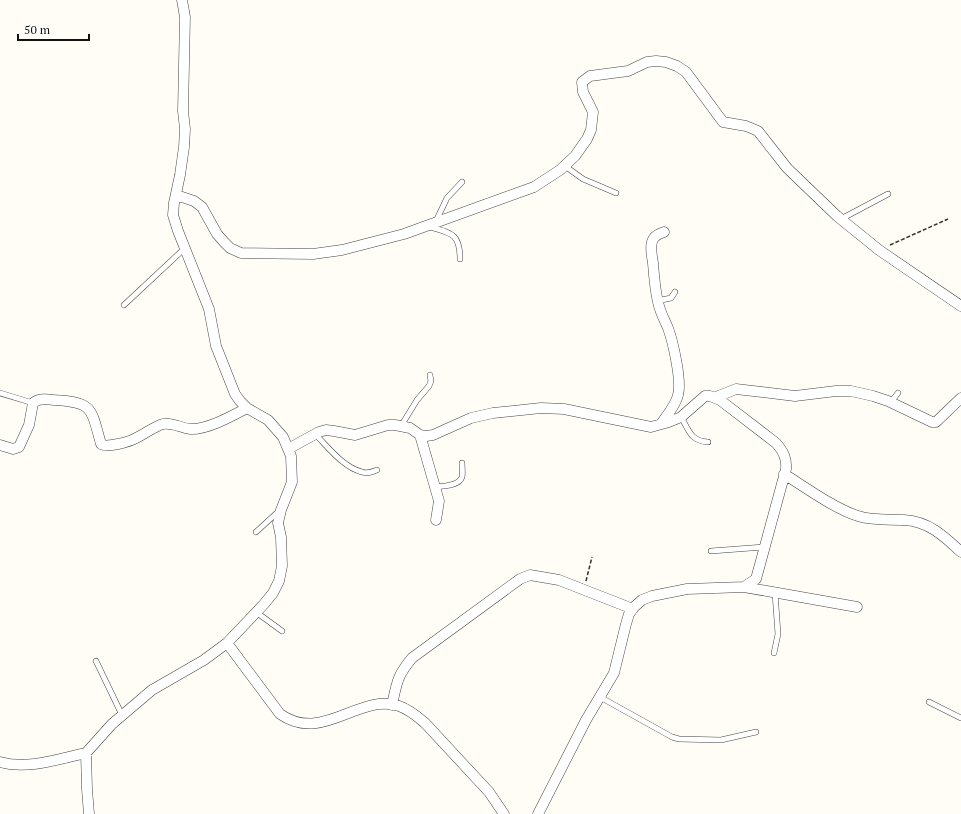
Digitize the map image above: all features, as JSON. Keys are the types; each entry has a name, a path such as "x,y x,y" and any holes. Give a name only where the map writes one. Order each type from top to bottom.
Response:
{"street":[{"path":"0,762 30,765 86,753 112,724 156,688 204,660 227,643 273,593 279,581 282,566 282,550 278,523 280,510 292,482 291,456 283,437 268,420 247,408 235,394 216,346 209,309 173,216 182,161 185,129 183,111 185,17 182,0"},
{"path":"176,195 194,201 202,207 217,234 230,248 241,253 313,254 342,250 404,234 534,187 560,170 575,156 587,139 591,130 593,112 582,87 582,82 585,78 628,71 647,62 666,62 677,66 686,72 723,122 746,126 758,131 787,168 841,219 879,250 961,306"},
{"path":"661,424 679,394 678,375 673,348 668,328 657,301 652,256 652,242 654,238 664,232"},
{"path":"288,449 326,430 334,430 355,435 388,425 410,428 420,435 433,435 471,418 541,408 570,410 651,427 669,422 680,416 705,396 716,397 736,388 795,396 845,390 866,394 891,402 927,420 936,422 961,398"},
{"path":"716,397 776,443 781,449 786,462 756,579 744,587"},
{"path":"0,445 13,449 19,447 29,425 33,402 40,399 77,402 83,405 89,410 94,418 101,444 103,446 109,446 134,439 164,424 172,424 191,429 201,428 229,418 247,408"},
{"path":"420,435 439,501 436,520"},
{"path":"784,474 834,505 858,516 871,520 906,520 926,526 939,532 961,552"},
{"path":"392,705 397,682 401,672 412,658 520,579 530,575 559,580 633,609"},
{"path":"538,814 586,720 614,673 629,614 642,600 652,596 687,589 744,587 857,607"},
{"path":"227,643 280,714 298,724 309,724 338,718 380,704 392,705 416,715 489,792 504,814"},
{"path":"86,753 89,814"}],"lane":[{"path":"565,166 583,179 616,193"},
{"path":"460,259 458,240 447,231 431,225 447,198 462,182"},
{"path":"841,219 888,194"},
{"path":"124,305 185,248"},
{"path":"657,301 671,298 675,292"},
{"path":"401,426 417,400 429,386 431,381 430,375"},
{"path":"0,393 33,402"},
{"path":"891,402 898,394"},
{"path":"680,416 695,439 701,442 708,442"},
{"path":"316,434 343,462 363,473 369,473 377,470"},
{"path":"435,487 455,484 460,481 462,477 462,463"},
{"path":"256,532 280,510"},
{"path":"711,551 765,547"},
{"path":"774,653 778,634 776,593"},
{"path":"256,612 282,631"},
{"path":"96,661 122,715"},
{"path":"600,697 672,737 679,739 721,740 756,732"},
{"path":"929,702 961,718"}],"path":[{"path":"879,250 948,219"},
{"path":"584,590 592,557"}]}
